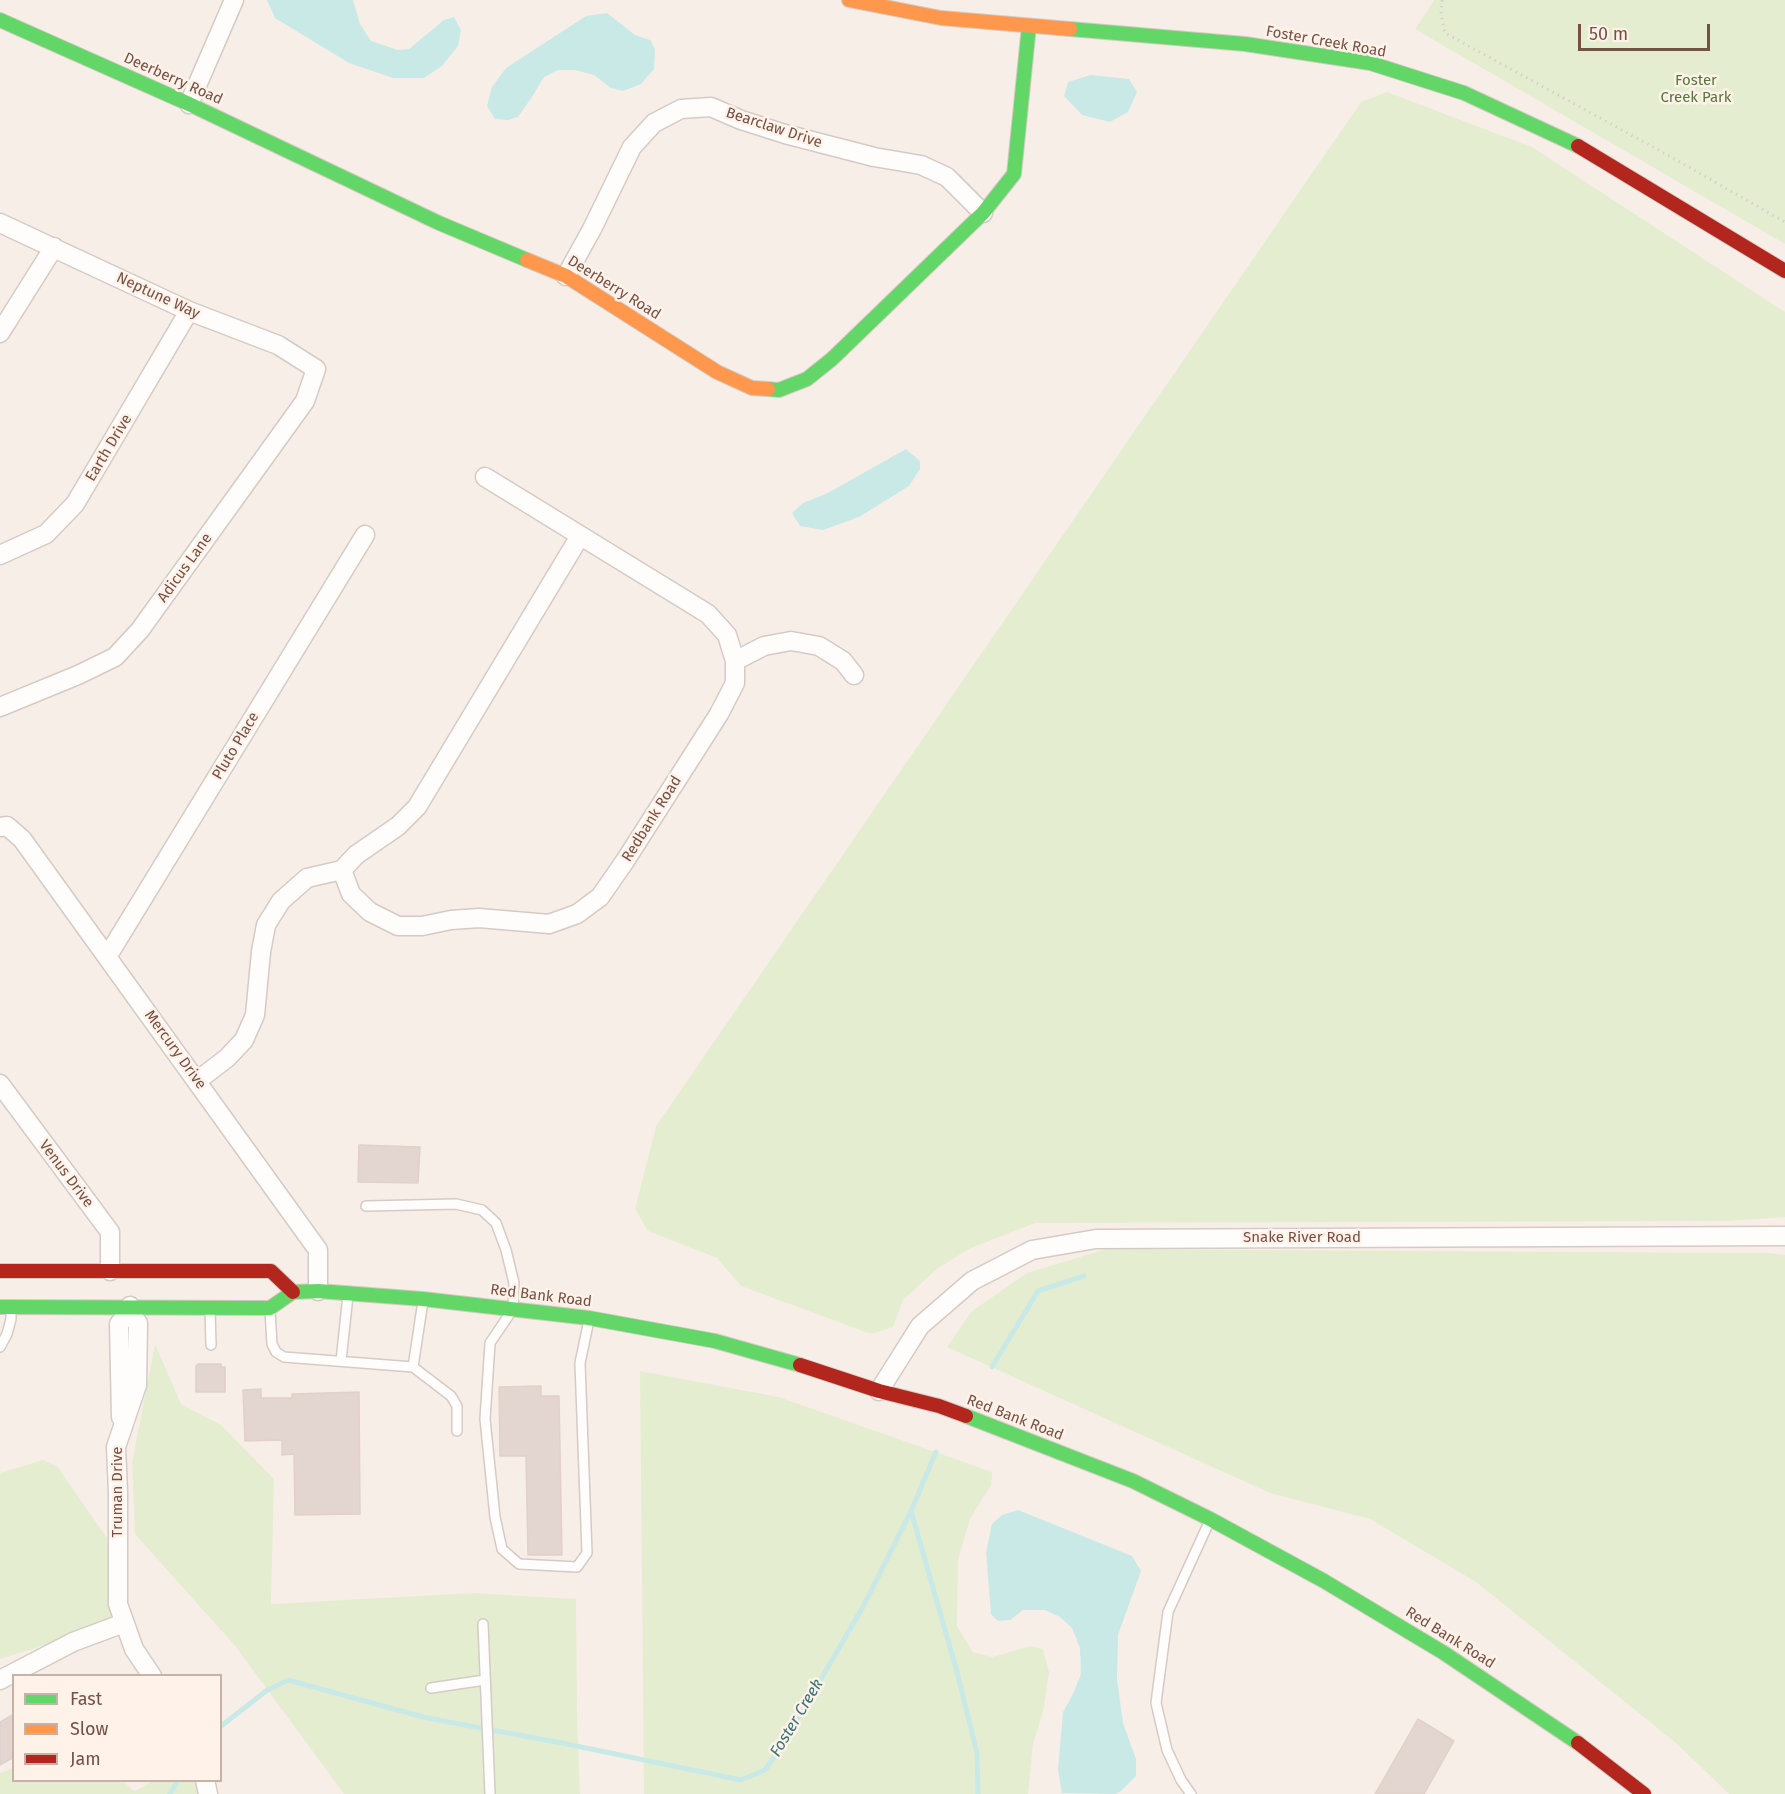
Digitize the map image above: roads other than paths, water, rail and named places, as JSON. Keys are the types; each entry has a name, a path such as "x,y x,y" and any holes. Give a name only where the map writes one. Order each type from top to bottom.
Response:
{"street":[{"path":"189,104 234,0"},
{"name":"Foster Creek Road","path":"849,0 941,18 1245,44 1358,62 1464,93 1588,151 1785,271"},
{"name":"Deerberry Road","path":"0,20 189,104 439,223 566,276 717,372 752,388 779,390 807,380 831,359 983,213 1014,174 1029,26"},
{"name":"Bearclaw Drive","path":"566,276 633,147 654,123 681,110 711,107 741,120 785,134 874,157 921,165 946,177 983,213"},
{"name":"Neptune Way","path":"0,223 189,311 278,345 316,369"},
{"path":"0,333 54,248"},
{"name":"Earth Drive","path":"0,555 46,534 75,504 189,311"},
{"name":"Adicus Lane","path":"0,707 115,657 140,630 305,401 316,369"},
{"name":"Redbank Road","path":"342,870 351,894 370,912 398,926 422,926 451,920 479,918 549,924 577,914 600,897 625,861 719,714 735,683 735,661 728,635 708,614 485,477"},
{"name":"Pluto Place","path":"107,957 365,535"},
{"path":"197,1081 227,1058 244,1040 255,1016 266,925 281,901 307,878 342,870 356,855 398,826 417,807 580,536"},
{"path":"735,661 764,646 791,641 819,646 843,660 854,675"},
{"name":"Mercury Drive","path":"0,827 7,826 22,839 318,1250 318,1291"},
{"name":"Venus Drive","path":"0,1084 110,1233 110,1271"},
{"name":"Snake River Road","path":"879,1391 920,1326 972,1281 1032,1251 1096,1239 1785,1236"},
{"path":"0,1271 271,1270 293,1292 270,1308 210,1308 135,1298 5,1307"},
{"path":"135,1298 157,1271"},
{"name":"Red Bank Road","path":"293,1292 318,1291 423,1299 589,1318 643,1327 715,1341 879,1391 939,1406 1133,1481 1210,1519 1324,1581 1444,1653 1576,1740 1644,1794"},
{"name":"Truman Drive","path":"135,1298 119,1324 121,1431 116,1447 118,1604 134,1650 151,1674"},
{"path":"0,1680 73,1642 124,1623"}],"lane":[{"path":"366,1206 456,1204 482,1210 496,1223 506,1250 514,1283 513,1309 490,1343 485,1419 495,1517 502,1549 519,1564 578,1567 587,1553 580,1363 589,1318"},
{"path":"341,1361 349,1293"},
{"path":"412,1367 423,1299"},
{"path":"0,1347 11,1319 5,1307"},
{"path":"210,1308 212,1345"},
{"path":"270,1308 272,1344 276,1352 284,1357 412,1367 451,1396 457,1406 457,1431"},
{"path":"1191,1794 1181,1780 1167,1750 1156,1703 1168,1612 1210,1519"},
{"path":"483,1624 490,1794"},
{"path":"432,1688 485,1680"}],"water":[{"path":"267,0 353,0 360,24 371,41 398,50 409,49 444,20 454,17 461,30 458,46 442,66 424,78 393,78 349,63 275,18"},
{"path":"607,13 635,35 650,40 655,49 654,69 641,84 623,91 611,88 594,75 575,70 558,70 544,77 518,117 508,120 495,119 487,106 492,87 506,68 586,16"},
{"path":"1091,75 1129,79 1137,92 1128,112 1110,122 1082,115 1064,96 1068,82"},
{"path":"906,449 920,461 920,469 909,486 859,517 823,530 800,526 792,513 803,503 826,494"},
{"path":"1018,1510 1132,1556 1141,1571 1118,1635 1117,1679 1123,1723 1136,1759 1136,1776 1115,1794 1062,1793 1058,1770 1063,1712 1081,1674 1080,1648 1072,1628 1060,1617 1045,1610 1023,1610 1010,1620 998,1621 991,1614 986,1552 992,1524 1002,1515"}],"waterway":[{"path":"992,1367 1038,1291 1084,1276"},
{"name":"Foster Creek","path":"222,1725 266,1691 288,1680 427,1718 741,1780 765,1770 785,1741 864,1605 911,1511 936,1452"},
{"name":"Foster Creek","path":"911,1511 957,1672 977,1753 978,1794"},
{"name":"Foster Creek","path":"170,1794 177,1782"}],"park label":[{"name":"Foster Creek Park","path":"1696,90"}]}
